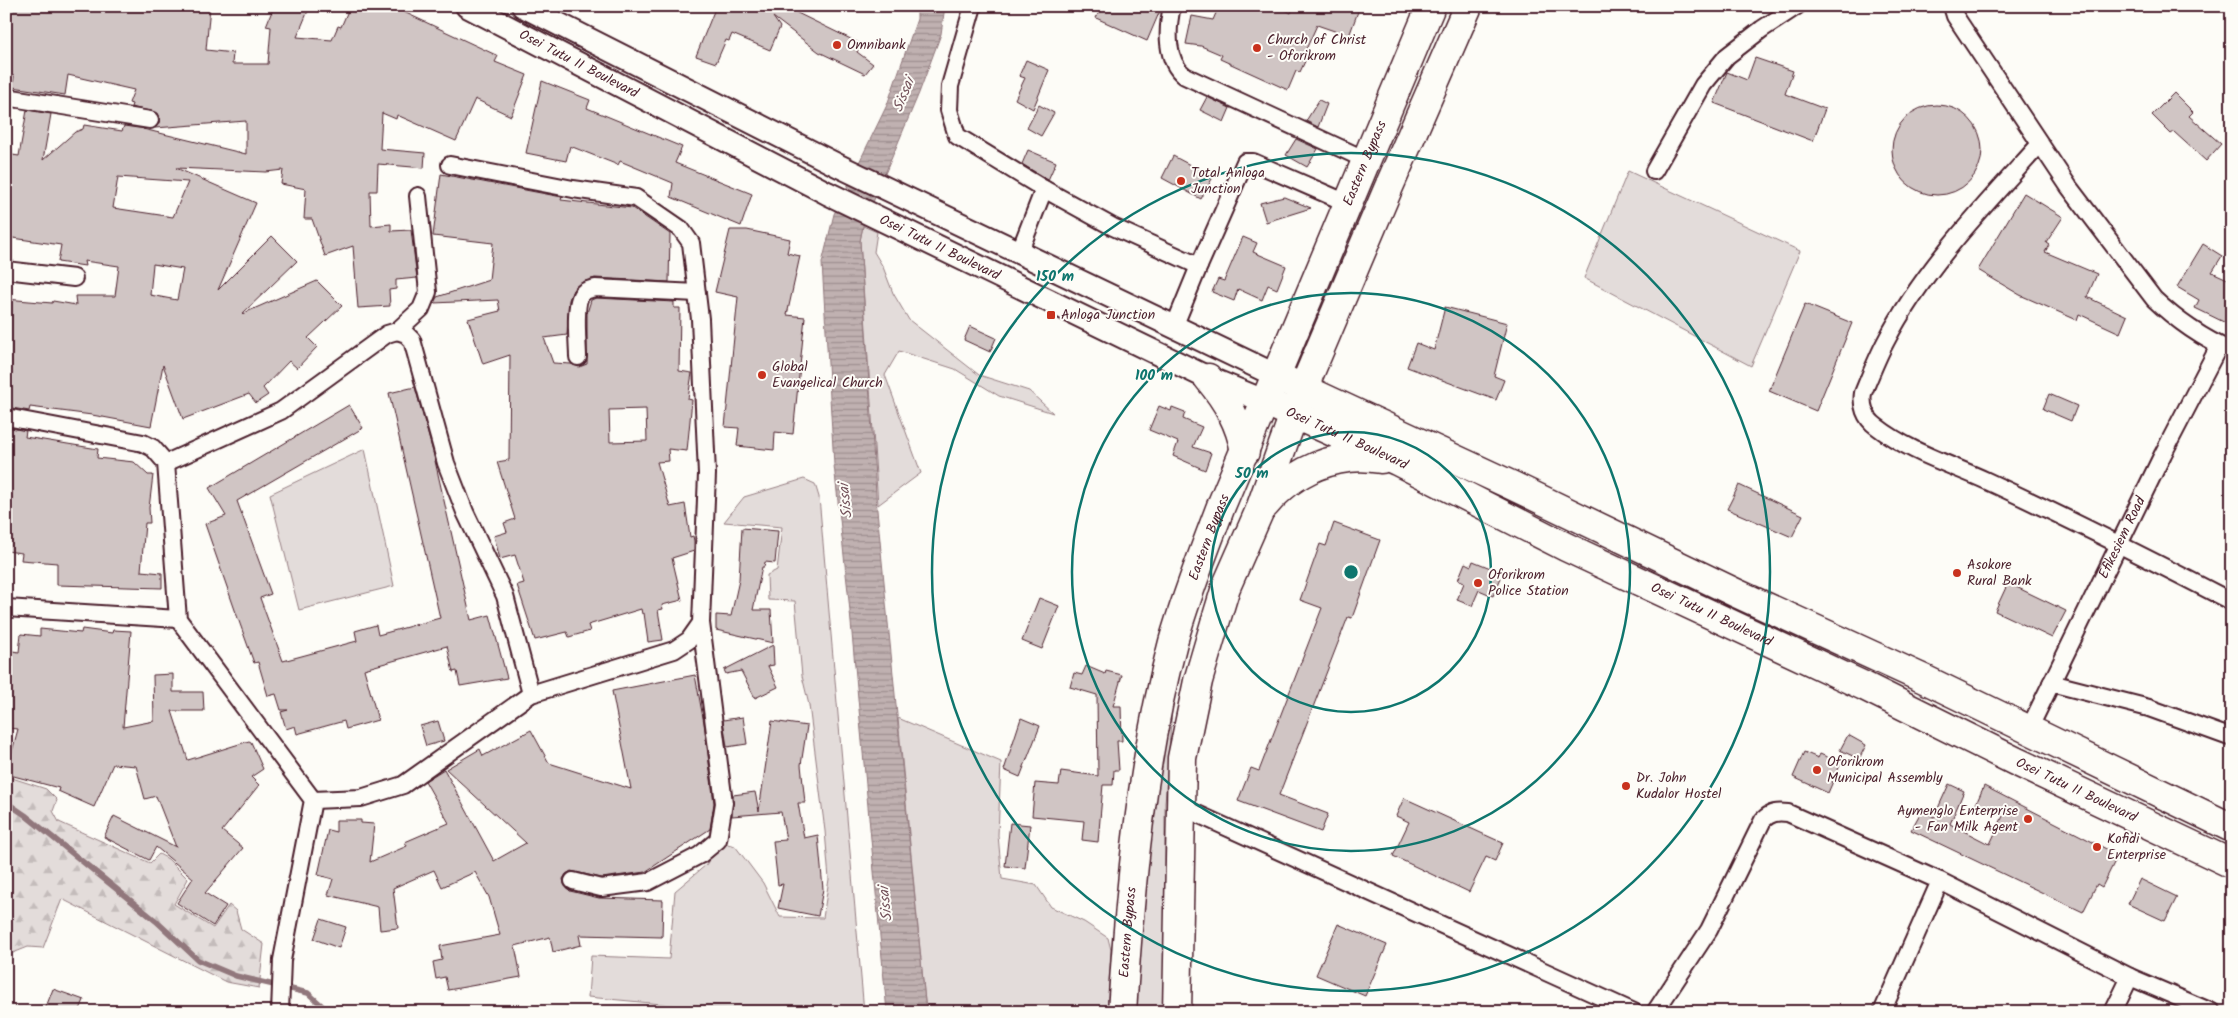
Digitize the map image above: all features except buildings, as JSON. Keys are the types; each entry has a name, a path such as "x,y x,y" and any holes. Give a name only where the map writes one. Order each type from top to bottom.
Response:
{"highway":[{"name":"Eastern Bypass","path":"1122,1012 1128,922 1153,727 1173,641 1221,506 1431,6"},
{"path":"1177,1012 1182,758 1198,681 1226,587 1259,512 1304,389 1391,180 1468,6"},
{"name":"Osei Tutu II Boulevard","path":"1275,375 1736,593 1924,679 2028,731 2232,828"},
{"path":"1208,378 1233,414 1242,433 1245,452"},
{"name":"Osei Tutu II Boulevard","path":"1264,401 1397,461 1566,547 1864,686 2232,864"},
{"path":"1259,512 1276,492 1296,476 1320,465 1345,458 1362,457 1397,461"}],"main road":[{"name":"Osei Tutu II Boulevard","path":"467,6 827,193 1208,378 1264,401"},
{"name":"Osei Tutu II Boulevard","path":"523,6 839,166 1275,375"}],"street":[{"path":"973,6 950,86 949,110 957,136 1044,189 1113,227 1198,266"},
{"path":"1172,6 1168,25 1168,40 1177,70 1185,76 1366,160"},
{"path":"1654,171 1703,85 1728,56 1762,29 1798,6"},
{"path":"1952,6 1955,16 2040,144 2114,248 2154,299 2166,310 2225,349"},
{"path":"6,97 150,120"},
{"path":"2040,144 1976,216 1917,291 1886,341 1863,393 1861,402 1866,414 1874,425 1942,464 1986,481 2119,544 2232,602"},
{"path":"1174,327 1198,266 1245,162 1253,162 1347,203"},
{"path":"450,165 573,189 636,198 681,229 691,243 700,319 707,474 701,624 724,803 718,840 700,855 648,882 601,888 573,881"},
{"path":"1019,253 1044,189"},
{"path":"166,463 281,412 387,334 397,331 421,309 428,292 418,196"},
{"path":"6,270 74,278"},
{"path":"578,357 577,309 579,299 584,292 595,288 697,293"},
{"path":"397,331 406,334 412,340 446,463 466,512 505,596 531,694"},
{"name":"Efikesiem Road","path":"2028,731 2119,544 2225,349"},
{"path":"6,417 143,443 153,448 166,463 178,619 313,800 282,960 280,1012"},
{"path":"6,608 178,619"},
{"path":"313,800 361,798 403,785 531,694 674,650 688,640 701,624"},
{"path":"2051,683 2149,708 2232,738"},
{"path":"1182,807 1634,1012"},
{"path":"1655,1012 1709,930 1763,820 1769,815 1778,812 1788,813 1940,881 2130,977 2212,1012"},
{"path":"1882,1012 1940,881"},
{"path":"2113,1012 2130,977"}],"green space":[{"path":"1628,171 1800,251 1751,366 1584,278"},
{"path":"863,226 877,232 874,252 883,267 893,293 909,320 979,375 1029,391 1053,413 999,396 955,369 899,351 885,375 921,473 878,505 860,241"},
{"path":"365,449 394,586 299,610 270,494"},
{"path":"804,479 815,484 819,497 864,1012 752,1012 752,1009 703,1008 588,997 591,956 669,959 675,891 706,865 720,842 735,846 763,883 780,917 823,918 829,879 825,831 809,705 802,676 795,601 768,600 767,575 777,570 782,527 724,522 744,497"},
{"path":"1173,695 1165,803 1165,910 1170,1012 1136,1012 1148,818"},
{"path":"898,718 1001,762 998,835 1002,879 1036,885 1051,907 1084,922 1108,938 1111,950 1107,1012 926,1012"},
{"path":"6,776 46,789 57,800 53,811 59,822 150,863 159,854 168,859 188,879 174,904 213,928 229,905 236,911 241,929 264,944 259,988 226,982 62,899 43,948 28,947 13,953 6,950"}],"water":[{"name":"Sissai","path":"917,6 945,6 941,34 919,93 863,226 860,241 877,510 926,1012 887,1012 849,601 834,465 822,263 834,214 887,105 917,19"}],"waterway":[{"path":"6,802 25,815 156,921 198,960 236,976 308,993 329,1012"}],"place":[{"name":"Omnibank","path":"837,45"},
{"name":"Church of Christ - Oforikrom","path":"1257,48"},
{"name":"Total Anloga Junction","path":"1181,181"},
{"name":"Anloga Junction","path":"1051,315"},
{"name":"Global Evangelical Church","path":"762,375"},
{"name":"Asokore Rural Bank","path":"1957,573"},
{"name":"Oforikrom Police Station","path":"1478,583"},
{"name":"Oforikrom Municipal Assembly","path":"1817,770"},
{"name":"Dr. John Kudalor Hostel","path":"1626,786"},
{"name":"Aymenglo Enterprise - Fan Milk Agent","path":"2028,819"},
{"name":"Kofidi Enterprise","path":"2097,847"}]}
